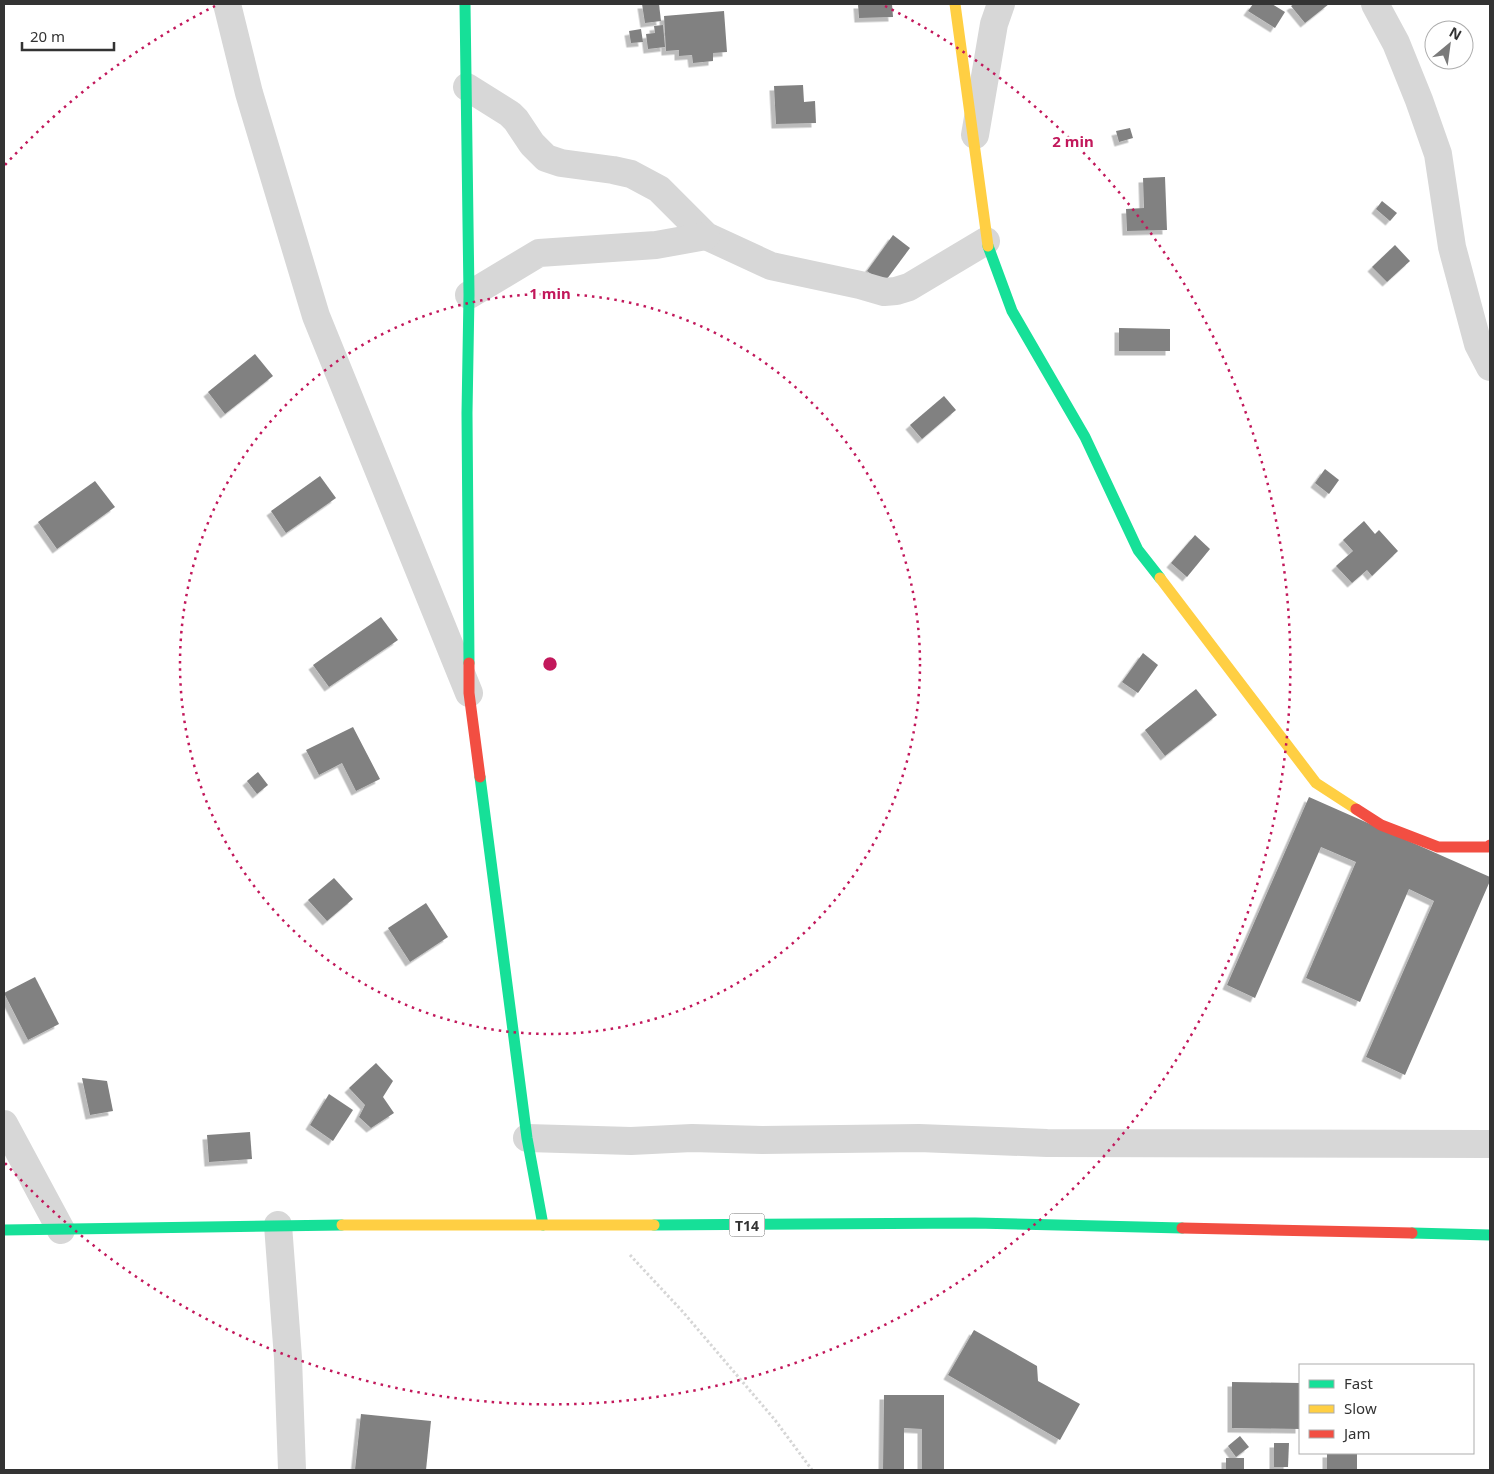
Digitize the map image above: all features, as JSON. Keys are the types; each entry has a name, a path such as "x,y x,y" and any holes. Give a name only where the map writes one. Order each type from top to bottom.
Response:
{"main road":[{"path":"465,4 470,295 467,413 469,693 528,1138 543,1225"},
{"path":"955,4 986,241 1012,312 1085,437 1138,550 1316,783 1381,825 1438,848 1488,847 1490,845"},
{"name":"T14","path":"4,1230 278,1225 975,1223 1490,1235"}],"street":[{"path":"227,4 249,93 316,316 469,693"},
{"path":"973,144 994,24 1001,4"},
{"path":"1375,4 1396,43 1420,100 1438,154 1452,247 1478,344 1490,367"},
{"path":"466,86 510,114 532,144 546,158 561,163 631,174 659,189 706,236 771,266 884,292 896,291 909,287 986,241"},
{"path":"470,295 539,253 547,251 656,245 706,236"},
{"path":"4,1124 61,1230"},
{"path":"528,1138 631,1141 692,1138 762,1140 919,1138 1047,1144 1490,1144"},
{"path":"278,1225 288,1358 292,1470"}],"path":[{"path":"603,1225 683,1312 776,1420 812,1470"}],"building":[{"path":"642,4 659,4 661,21 645,23"},
{"path":"858,4 892,4 893,17 859,18"},
{"path":"1253,4 1272,4 1285,12 1275,28 1248,11"},
{"path":"1294,4 1329,4 1305,23 1291,6"},
{"path":"724,11 727,52 713,53 713,61 693,63 692,55 679,56 679,50 666,51 664,16"},
{"path":"663,25 665,47 648,49 646,34 655,33 654,26"},
{"path":"641,29 643,42 631,43 629,31"},
{"path":"803,85 804,102 815,101 816,123 776,124 774,86"},
{"path":"1130,128 1133,138 1119,142 1116,131"},
{"path":"1165,177 1167,230 1127,231 1126,209 1144,208 1143,178"},
{"path":"1382,201 1397,213 1390,221 1376,209"},
{"path":"893,235 910,248 884,283 867,271"},
{"path":"1395,245 1410,261 1387,282 1372,267"},
{"path":"1119,328 1170,329 1170,351 1119,351"},
{"path":"255,354 273,376 225,414 208,392"},
{"path":"944,396 956,410 922,439 910,425"},
{"path":"1325,469 1339,480 1329,494 1315,483"},
{"path":"320,476 336,498 286,533 271,511"},
{"path":"95,481 115,507 57,549 38,522"},
{"path":"1364,521 1375,534 1379,530 1398,551 1372,576 1367,570 1352,583 1336,566 1353,551 1343,540"},
{"path":"1195,535 1210,549 1187,577 1171,563"},
{"path":"381,617 398,640 329,687 313,665"},
{"path":"1143,653 1158,665 1138,693 1122,682"},
{"path":"1196,689 1217,715 1165,756 1145,730"},
{"path":"353,727 380,779 356,791 342,763 319,775 306,750"},
{"path":"258,772 268,785 257,794 247,781"},
{"path":"1309,797 1490,877 1490,881 1405,1075 1366,1057 1434,901 1409,889 1360,1002 1306,978 1356,862 1321,847 1255,998 1227,985"},
{"path":"334,878 353,899 327,921 308,900"},
{"path":"426,903 448,937 410,962 388,928"},
{"path":"35,977 59,1024 28,1040 4,993"},
{"path":"376,1063 393,1081 383,1097 394,1113 371,1128 359,1117 365,1105 349,1088"},
{"path":"82,1078 107,1081 113,1111 90,1115"},
{"path":"329,1094 353,1110 333,1141 310,1125"},
{"path":"250,1132 252,1159 209,1162 207,1135"},
{"path":"974,1330 1037,1366 1038,1381 1080,1404 1060,1440 948,1375"},
{"path":"1232,1382 1299,1383 1299,1429 1232,1428"},
{"path":"884,1395 944,1395 944,1470 922,1470 922,1429 904,1428 904,1470 883,1470"},
{"path":"361,1414 431,1421 426,1470 355,1470"},
{"path":"1240,1436 1249,1447 1236,1457 1228,1446"},
{"path":"1274,1443 1289,1443 1288,1467 1274,1467"},
{"path":"1327,1454 1357,1454 1357,1470 1327,1470"},
{"path":"1226,1458 1244,1458 1244,1470 1226,1470"}],"traffic: fast":[{"path":"465,4 469,295 467,413 469,663"},
{"path":"988,246 1012,311 1085,437 1138,550 1160,578"},
{"path":"480,777 527,1138 543,1225"},
{"path":"654,1225 975,1223 1182,1228"},
{"path":"4,1230 342,1225"},
{"path":"1412,1233 1490,1235"}],"traffic: slow":[{"path":"955,4 988,246"},
{"path":"1160,578 1316,783 1356,809"},
{"path":"342,1225 654,1225"}],"traffic: jam":[{"path":"469,663 469,693 480,777"},
{"path":"1356,809 1381,825 1438,847 1488,847 1490,845"},
{"path":"1182,1228 1412,1233"}]}
